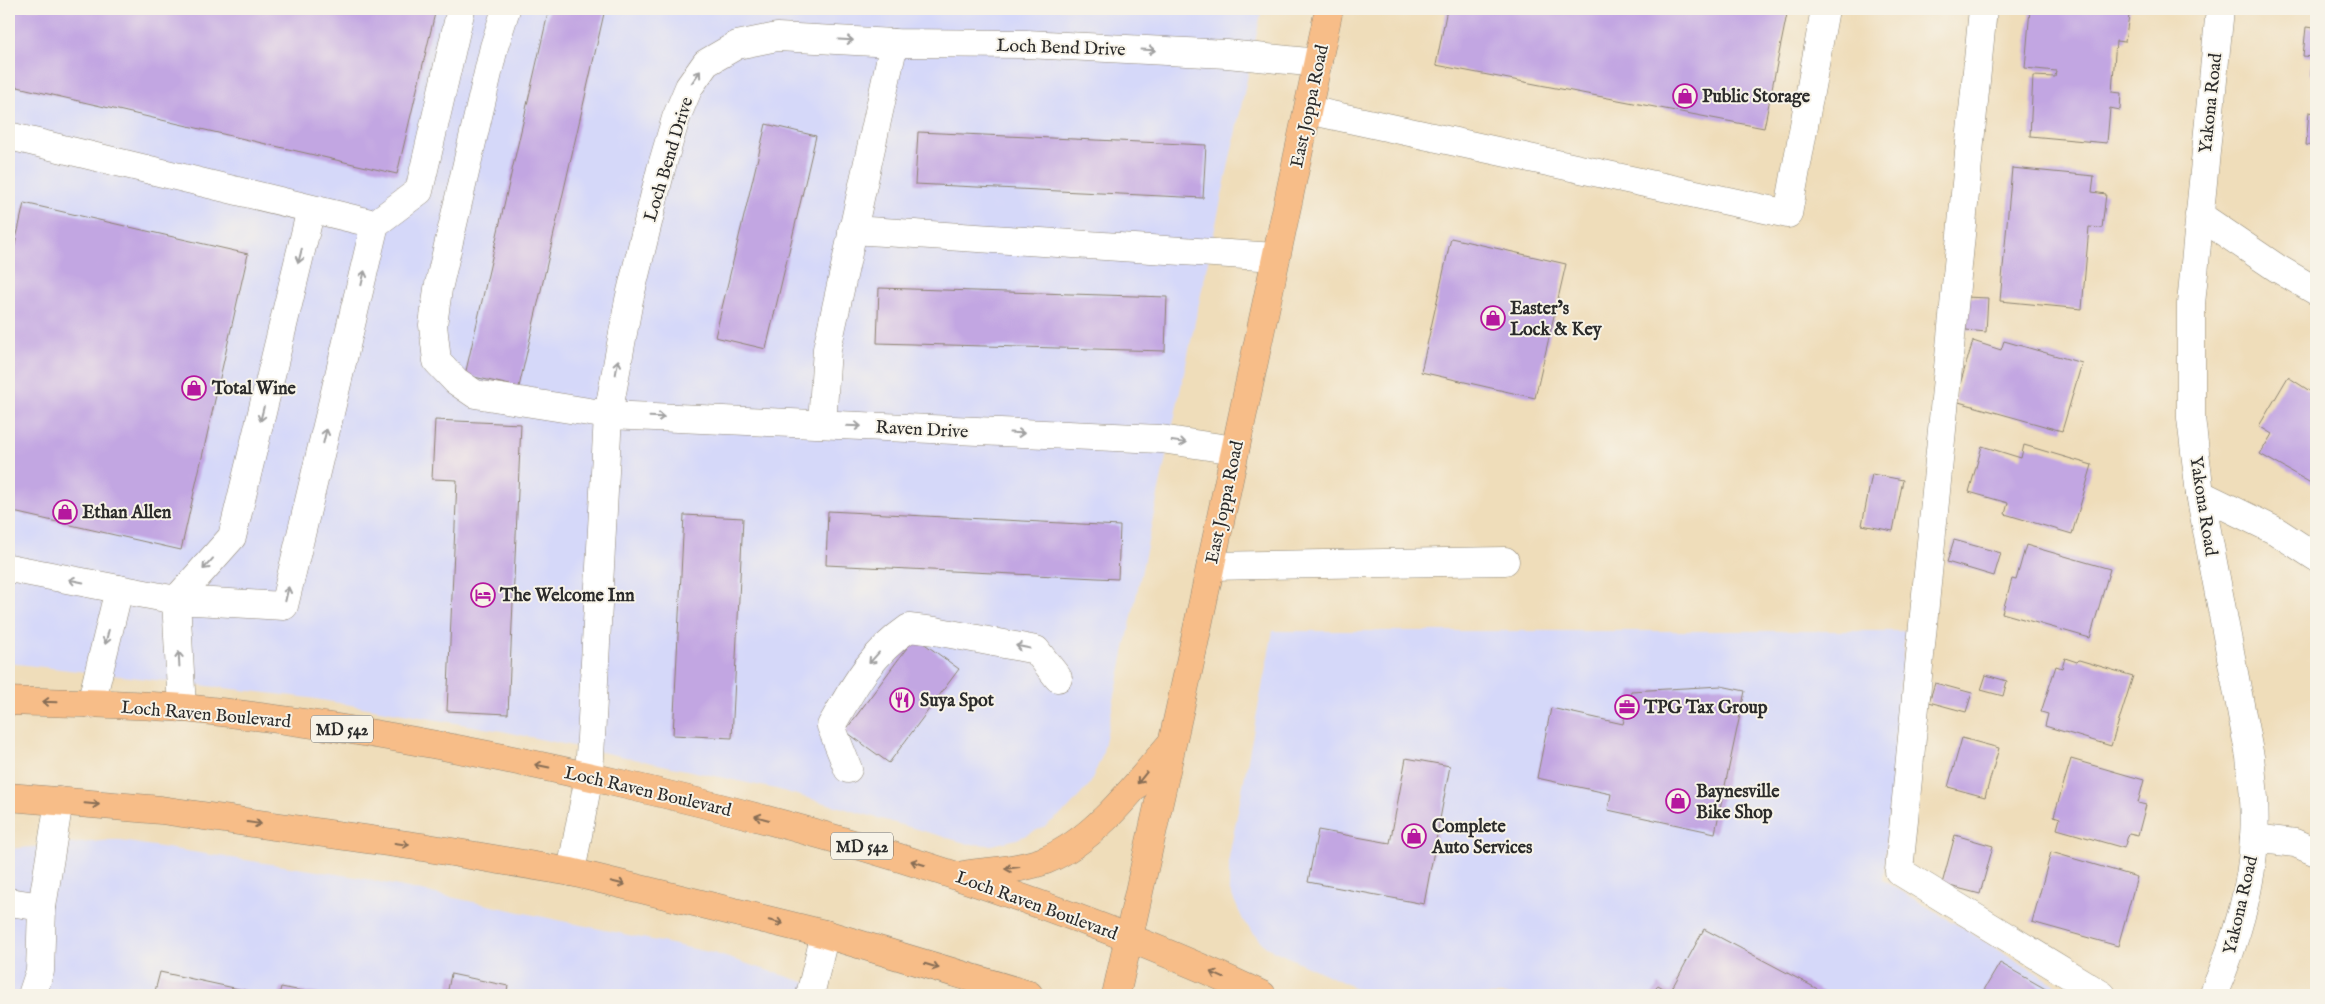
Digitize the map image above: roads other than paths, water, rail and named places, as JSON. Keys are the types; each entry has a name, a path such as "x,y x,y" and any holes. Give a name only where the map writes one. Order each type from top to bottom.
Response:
{"main road":[{"name":"East Joppa Road","path":"1116,995 1211,566 1329,9"},
{"name":"Loch Raven Boulevard","path":"9,701 182,708 310,724 441,745 696,801 811,832 959,876 1129,938 1262,995"},
{"path":"959,876 1033,864 1048,859 1090,833 1133,790 1173,740"},
{"path":"9,797 161,810 422,847 571,872 824,934 1029,995"}],"street":[{"path":"9,568 176,600 284,606 375,224 418,191 461,9"},
{"name":"Raven Drive","path":"506,9 494,47 438,289 433,325 437,361 456,381 475,394 608,415 1161,440 1235,450"},
{"path":"1308,110 1788,214 1825,9"},
{"path":"1983,9 1899,871 2102,995"},
{"name":"Yakona Road","path":"2213,995 2238,928 2249,881 2254,838 2254,800 2250,757 2200,494 2191,418 2191,304 2220,9"},
{"name":"Loch Bend Drive","path":"571,872 589,776 608,415 629,300 661,169 676,118 689,86 706,63 737,45 777,36 894,42 1026,44 1227,54 1318,62"},
{"path":"822,424 827,349 894,42"},
{"path":"9,136 375,224"},
{"path":"182,708 176,600 232,537 311,209"},
{"path":"2199,215 2277,268 2316,291"},
{"path":"852,230 1276,257"},
{"path":"2200,494 2276,531 2316,557"},
{"path":"1211,566 1505,561"},
{"path":"91,704 119,590"},
{"path":"848,769 831,726 863,671 889,642 908,628 935,631 1036,650 1058,678"},
{"path":"32,995 40,971 42,907 59,801"},
{"path":"2254,838 2295,843 2316,852"},
{"path":"9,902 42,907"},
{"path":"810,995 824,934"}],"place":[{"name":"Public Storage","path":"1685,96"},
{"name":"Easter’s Lock & Key","path":"1493,318"},
{"name":"Total Wine","path":"194,388"},
{"name":"Ethan Allen","path":"65,512"},
{"name":"The Welcome Inn","path":"483,595"},
{"name":"Suya Spot","path":"902,700"},
{"name":"TPG Tax Group","path":"1627,707"},
{"name":"Baynesville Bike Shop","path":"1678,801"},
{"name":"Complete Auto Services","path":"1414,836"}]}
